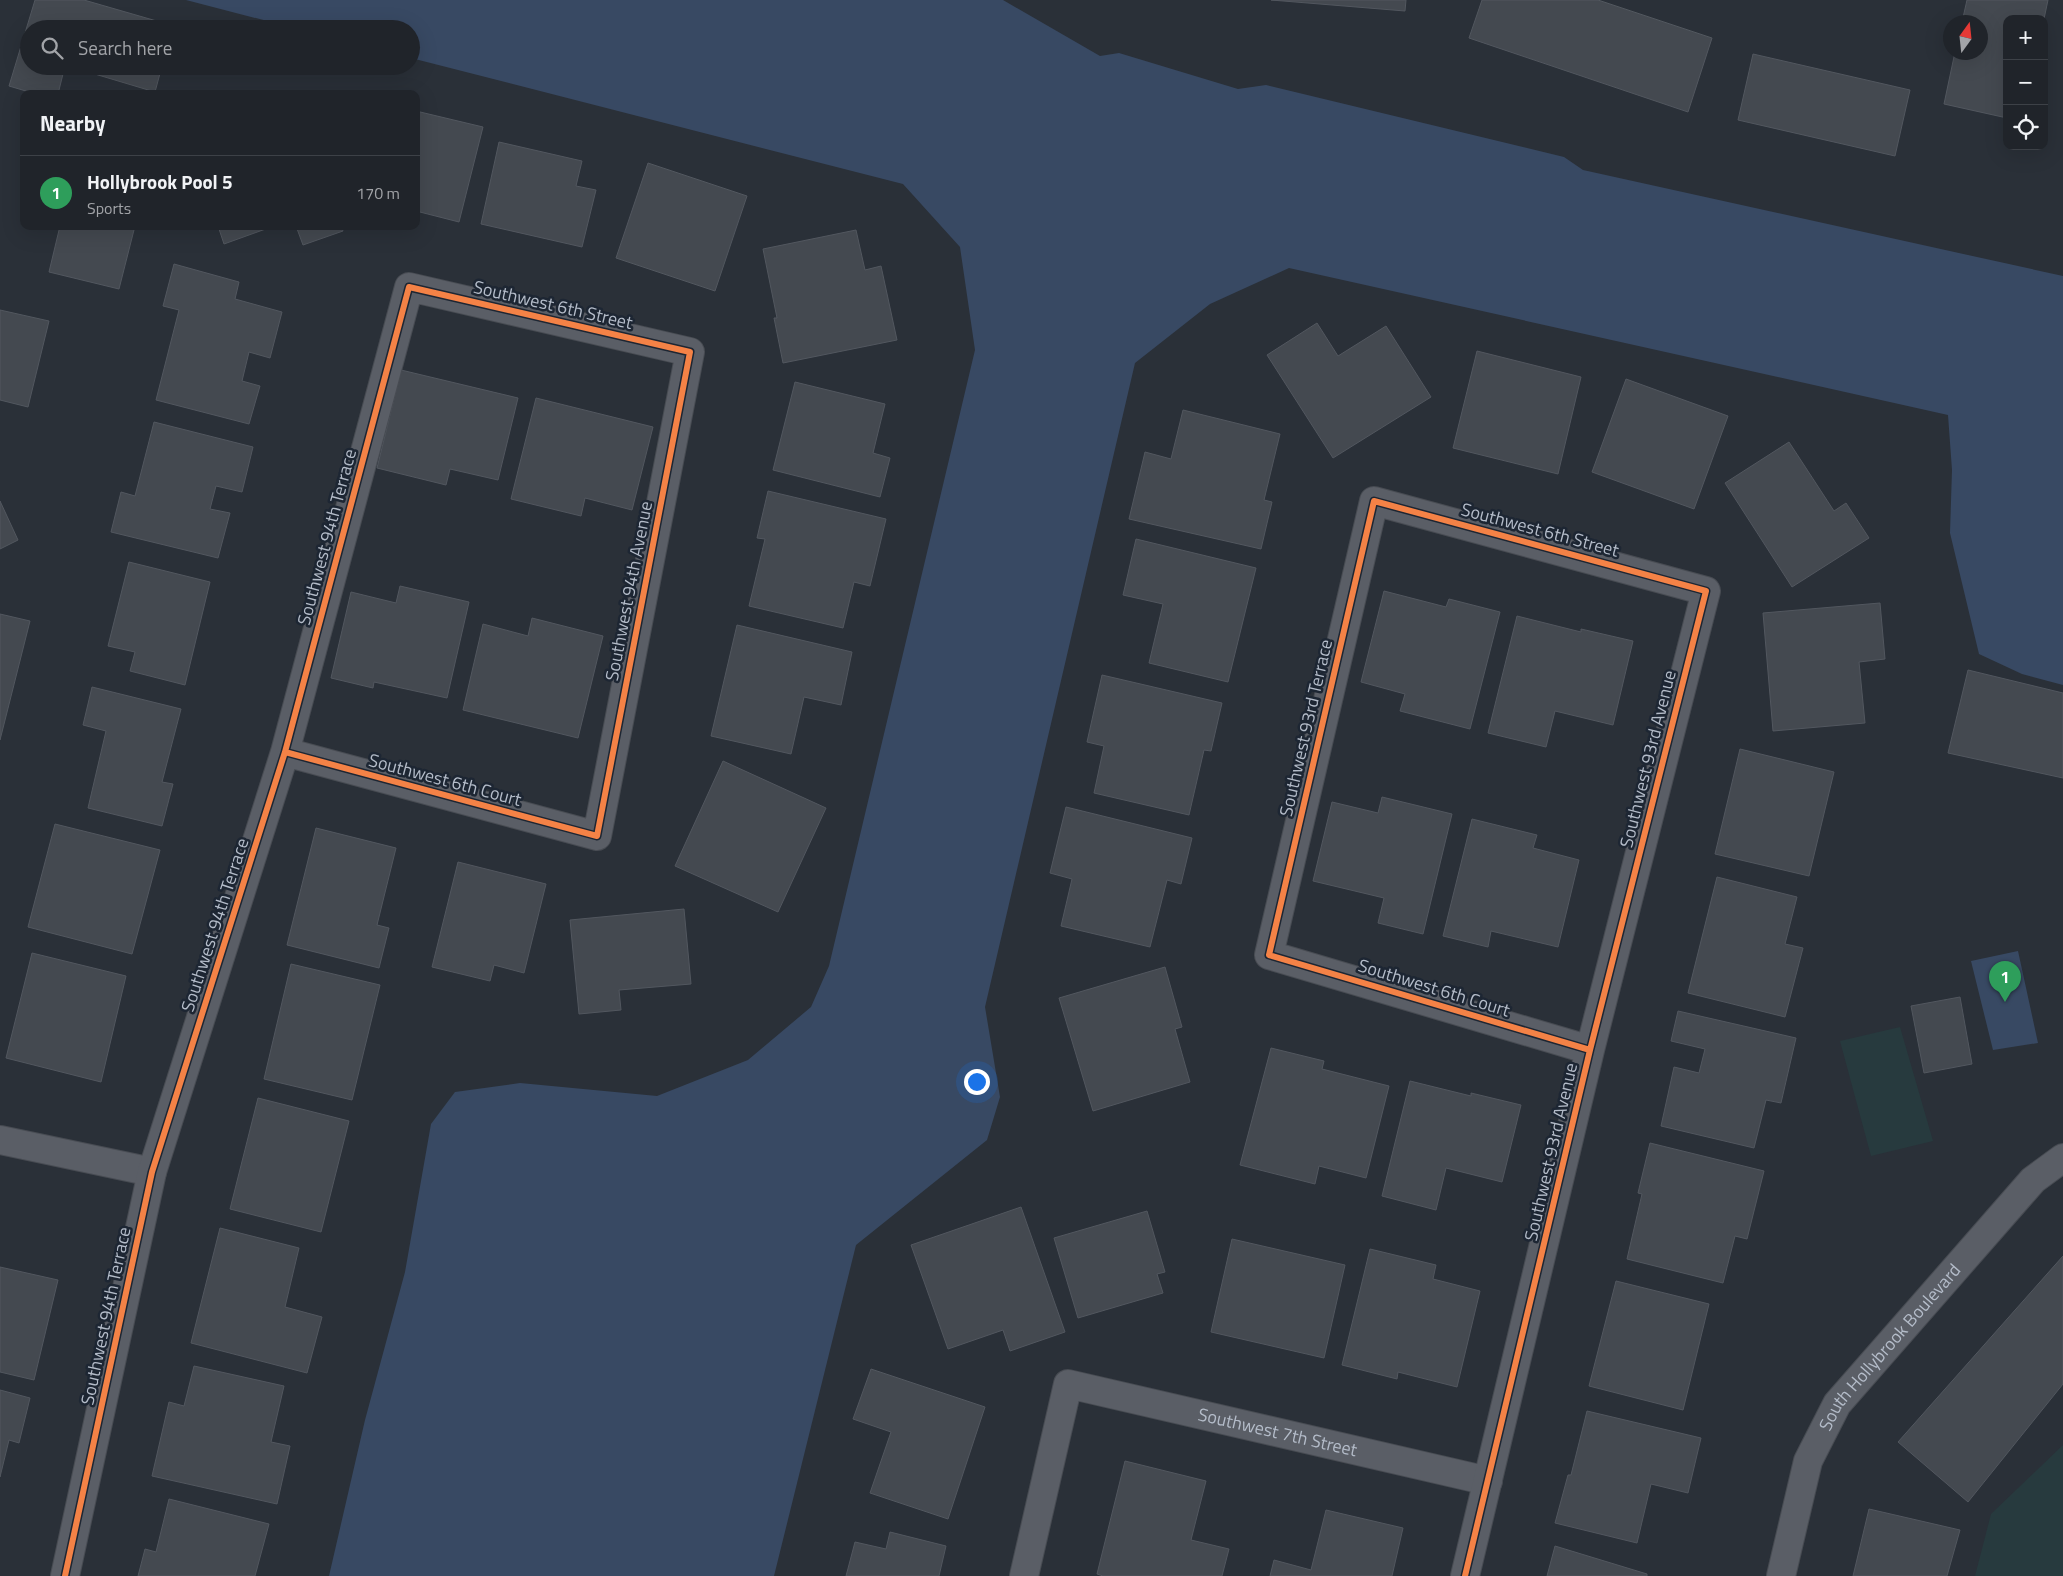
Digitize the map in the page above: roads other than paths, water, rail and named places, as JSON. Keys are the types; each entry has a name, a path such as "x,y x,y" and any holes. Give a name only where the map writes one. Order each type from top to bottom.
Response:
{"street":[{"name":"Southwest 6th Street","path":"409,287 690,352"},
{"name":"Southwest 94th Terrace","path":"65,1576 152,1172 285,752 409,287"},
{"name":"Southwest 94th Avenue","path":"597,836 690,352"},
{"name":"Southwest 6th Street","path":"1372,509 1374,501 1706,591"},
{"name":"Southwest 93rd Terrace","path":"1269,954 1372,509"},
{"name":"Southwest 93rd Avenue","path":"1464,1576 1590,1050 1706,591"},
{"name":"Southwest 6th Court","path":"285,752 597,836"},
{"name":"Southwest 6th Court","path":"1269,954 1590,1050"},
{"path":"0,1140 152,1172"},
{"name":"South Hollybrook Boulevard","path":"1781,1576 1808,1461 1837,1404 2033,1180 2063,1158"},
{"name":"Southwest 7th Street","path":"1024,1576 1068,1384 1488,1481"}],"water":[{"path":"186,0 1003,0 1100,56 1119,53 1238,89 1266,85 1564,157 1583,170 2063,276 2063,685 2022,674 1979,654 1950,533 1952,470 1948,415 1289,268 1210,304 1135,363 985,1007 1000,1097 987,1140 856,1245 774,1576 329,1576 365,1420 405,1272 431,1124 455,1092 520,1083 657,1096 748,1060 811,1007 829,966 975,350 960,247 903,184 420,60 420,20 263,20"},
{"path":"2018,951 2038,1043 1993,1050 1971,961"}],"place":[{"name":"Hollybrook Pool 5","path":"2005,1002"}]}
